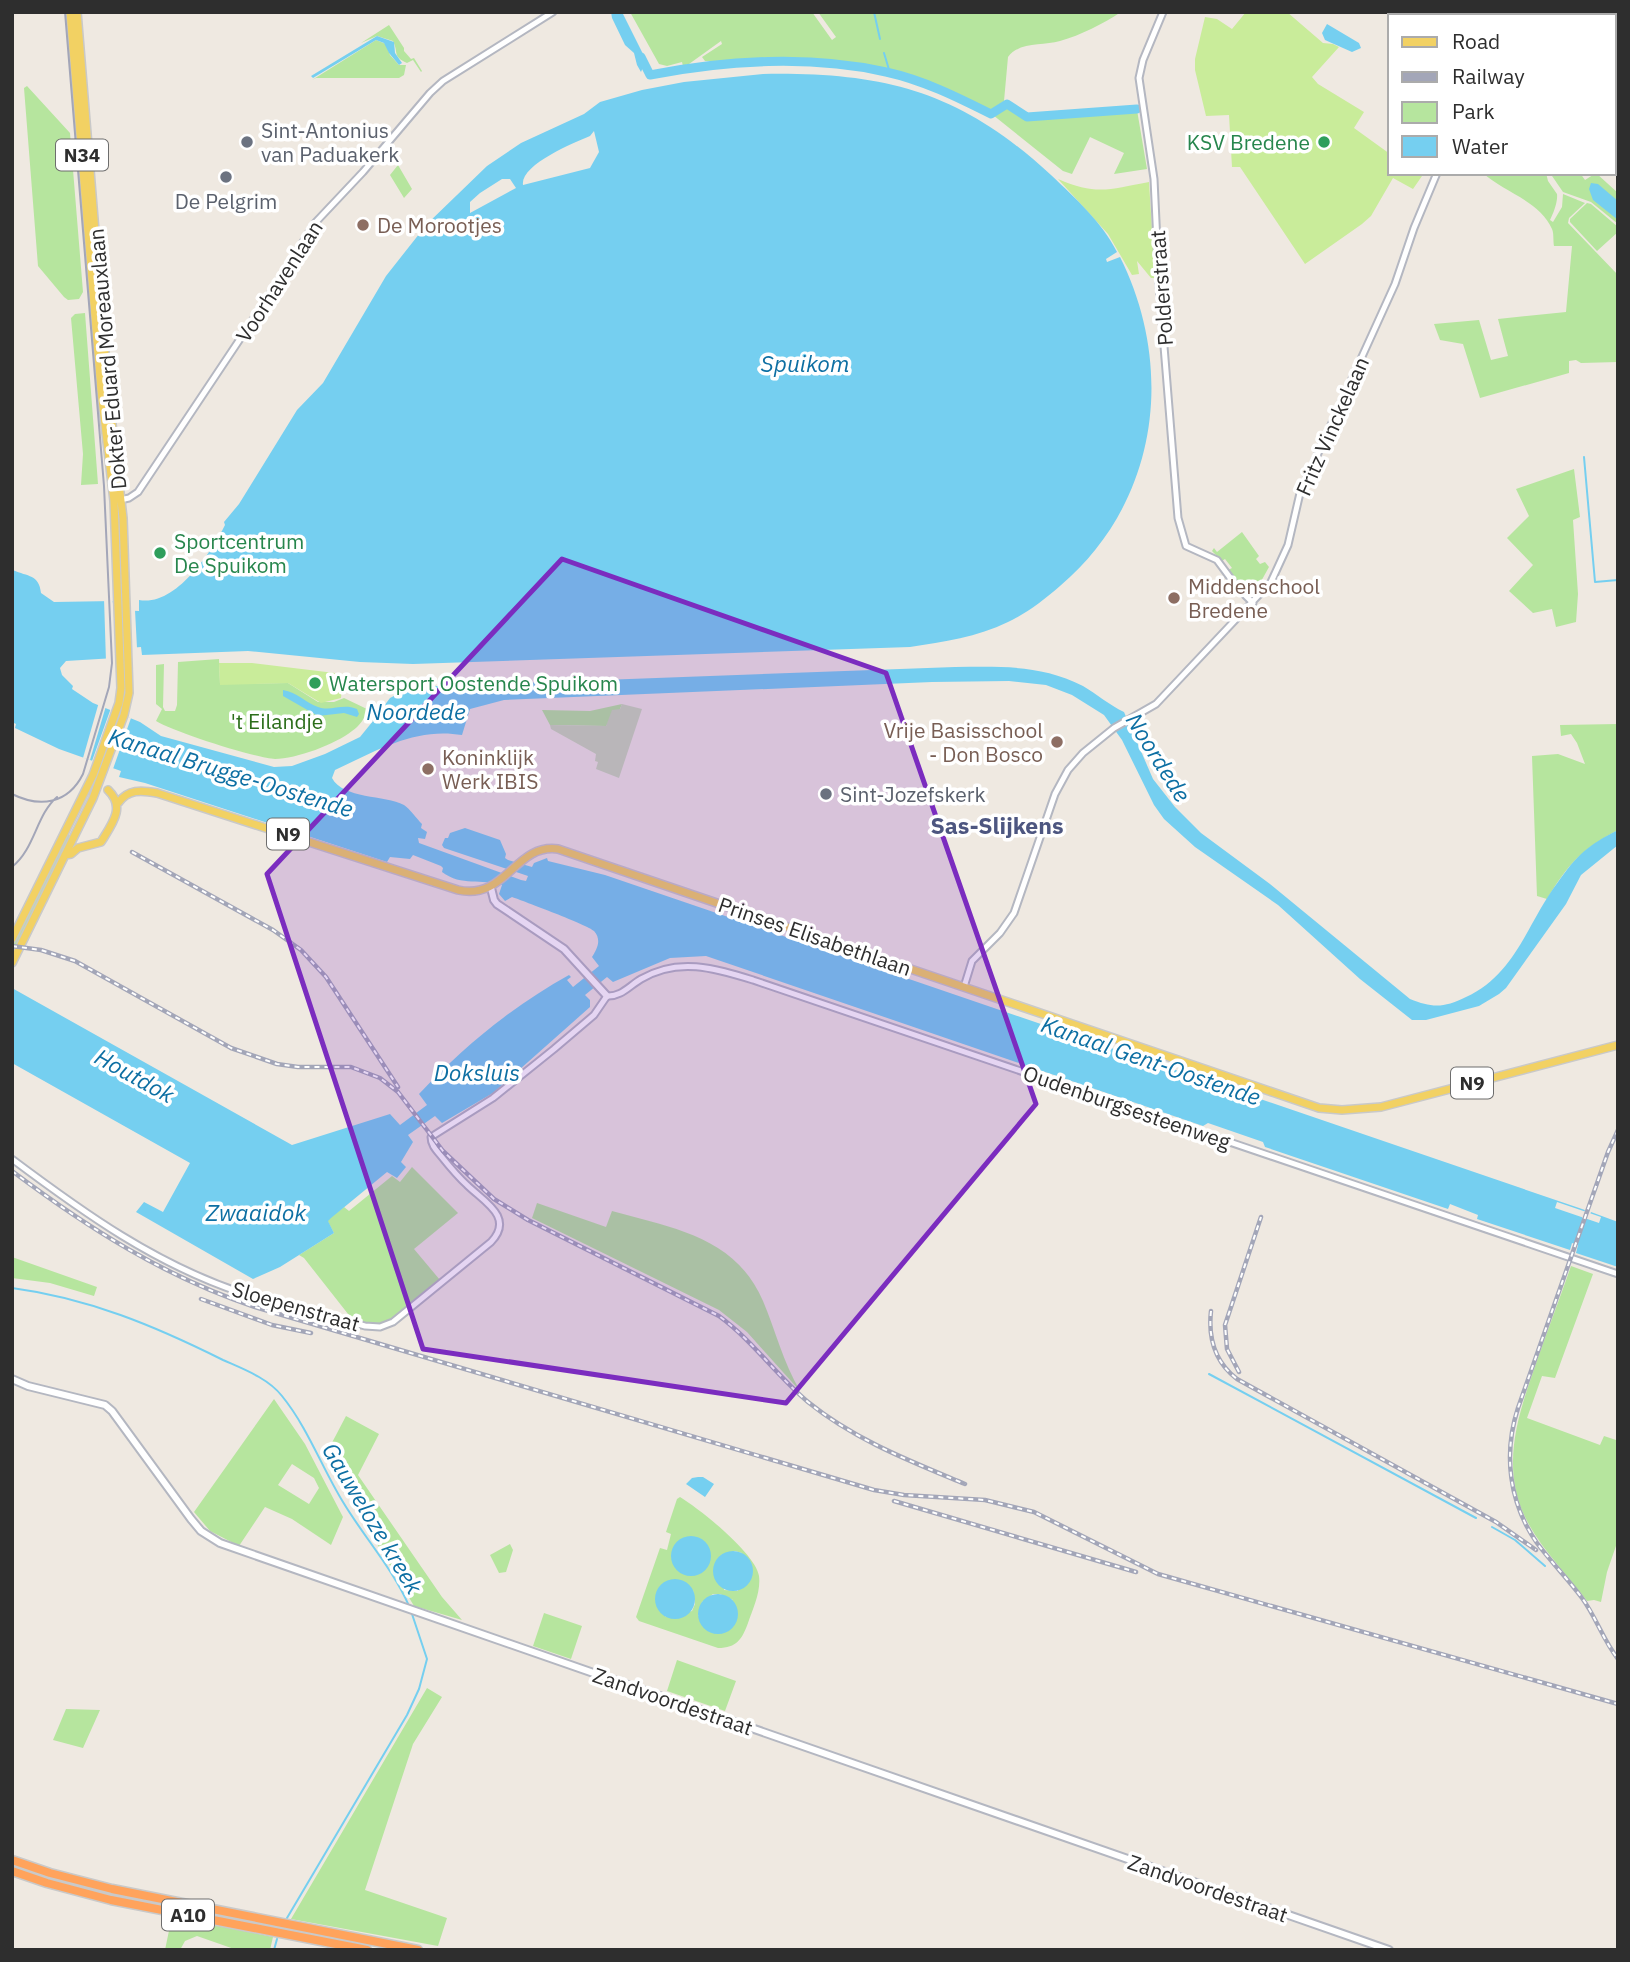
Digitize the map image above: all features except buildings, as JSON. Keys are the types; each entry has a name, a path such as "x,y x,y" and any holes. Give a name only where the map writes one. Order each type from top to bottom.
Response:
{"highway":[{"name":"A10","path":"12,1860 112,1889 418,1950"},
{"name":"A10","path":"12,1871 47,1884 111,1900 367,1950"}],"main road":[{"name":"Dokter Eduard Moreauxlaan","path":"70,12 102,391 121,500"},
{"name":"Dokter Eduard Moreauxlaan","path":"77,12 108,390 121,500 125,649 121,688 123,704 102,765"},
{"name":"N34","path":"88,787 102,765"},
{"name":"N34","path":"97,788 102,765"},
{"path":"12,939 88,787 108,790 118,803"},
{"path":"12,963 97,788"},
{"name":"N9","path":"108,790 140,788 174,797 458,890 478,892 493,886"},
{"path":"65,855 71,855 78,848 101,842 116,814 118,803 128,793 146,791"},
{"path":"75,813 74,836 79,842 90,846"},
{"name":"Prinses Elisabethlaan","path":"493,886 532,854 549,848 558,849 1307,1105 1342,1110 1391,1105 1618,1045"},
{"path":"493,886 497,904 555,942 578,962 607,996"},
{"name":"Zandvoordestraat","path":"12,1379 28,1386 105,1405 112,1410 191,1519 209,1537 233,1548 1389,1950"}],"street":[{"name":"Voorhavenlaan","path":"121,500 138,492 314,224 437,86 553,12"},
{"name":"Polderstraat","path":"1163,12 1143,60 1139,78 1153,171 1159,285 1178,518 1186,546 1219,562 1237,587 1253,603"},
{"name":"Fritz Vinckelaan","path":"964,987 972,961 1000,933 1014,913 1052,802 1065,774 1083,753 1162,698 1271,582 1284,556 1300,493 1395,284 1436,175"},
{"name":"Oudenburgsesteenweg","path":"607,996 615,996 653,973 674,967 720,970 1093,1094 1618,1274"},
{"name":"Sloepenstraat","path":"12,1159 71,1204 116,1233 219,1284 365,1326 380,1327 400,1317 491,1242 499,1232 495,1210 452,1170 430,1142 433,1135 493,1098 594,1014 607,996"}],"highlighted area":[{"path":"562,559 886,673 1036,1104 786,1403 423,1349 267,874"}],"green space":[{"path":"630,12 812,12 832,40 836,37 818,12 1121,12 1076,36 1025,46 1013,52 1008,57 1004,101 990,111 937,86 857,63 705,61 702,57 722,44 721,41 689,64 659,64"},
{"path":"1246,12 1287,12 1323,43 1339,47 1312,77 1318,84 1364,112 1354,128 1388,153 1388,175 1422,176 1413,189 1393,178 1371,216 1305,264 1240,167 1232,167 1229,115 1206,116 1195,70 1205,17 1217,19 1232,29"},
{"path":"389,25 404,51 411,59 414,58 421,72 413,60 407,63 399,58 393,41 377,36 361,43"},
{"path":"376,40 386,44 390,55 399,65 406,65 404,75 399,78 312,80"},
{"path":"27,86 70,133 83,292 79,299 68,300 64,297 38,266 24,88"},
{"path":"1007,104 1027,118 1137,110 1147,169 1114,174 1124,153 1090,137 1072,174 1063,171 993,115"},
{"path":"398,165 412,189 404,198 390,175"},
{"path":"1486,175 1546,175 1557,194 1550,220 1553,222 1562,207 1563,194 1585,203 1569,218 1568,223 1618,275 1618,362 1569,361 1569,373 1480,398 1463,344 1440,340 1434,324 1479,320 1491,360 1508,356 1498,319 1566,312 1572,246 1554,246 1552,229 1539,211"},
{"path":"1551,175 1581,175 1585,180 1598,175 1618,193 1618,224 1591,202 1563,192"},
{"path":"1058,179 1083,188 1104,190 1149,182 1155,278 1151,278 1137,261 1139,274 1132,275 1108,234"},
{"path":"1587,203 1618,227 1618,232 1597,251 1570,222"},
{"path":"85,313 98,484 81,485 83,454 71,318 75,314"},
{"path":"1574,469 1580,517 1573,520 1578,594 1576,622 1556,627 1552,609 1533,613 1509,591 1533,565 1507,538 1529,516 1516,489"},
{"path":"1242,532 1259,556 1256,559 1260,564 1265,562 1269,567 1259,585 1248,594 1228,570 1232,568 1225,559 1222,561 1212,551 1214,548 1217,552"},
{"name":"'t Eilandje","path":"219,659 220,684 288,683 318,702 334,702 344,698 369,710 357,727 336,741 304,754 275,759 215,744 156,721 162,709 156,704 156,665 164,664 163,707 165,711 175,711 178,662"},
{"name":"Watersport Oostende Spuikom","path":"219,663 252,663 343,674 341,698 321,703 288,683 220,685"},
{"path":"622,704 606,726 550,725 542,710 590,711"},
{"path":"622,704 642,709 619,778 596,769 596,754 551,729 550,725 606,726 612,710 620,709"},
{"path":"1618,724 1618,830 1577,859 1547,899 1537,896 1532,756 1558,754 1585,764 1571,734 1561,736 1560,725"},
{"path":"67,834 72,837 18,945 13,944"},
{"path":"412,1167 458,1213 414,1249 440,1280 393,1318 377,1324 352,1319 299,1255 334,1233 327,1220 344,1207 349,1211 392,1176 400,1182"},
{"path":"537,1203 606,1227 612,1211 679,1230 719,1248 751,1279 763,1301 784,1358 800,1391 747,1332 719,1310 532,1218"},
{"path":"12,1257 97,1287 94,1296 50,1283 12,1278"},
{"path":"1571,1266 1593,1274 1555,1378 1542,1376 1527,1418 1600,1445 1604,1436 1616,1440 1618,1540 1607,1572 1601,1602 1587,1601 1539,1541 1526,1519 1514,1477 1515,1435 1520,1414"},
{"path":"274,1399 305,1444 343,1517 331,1545 292,1519 265,1507 239,1546 210,1531 194,1512","holes":["292,1464 314,1478 319,1488 309,1504 278,1485"]},
{"path":"346,1416 379,1434 358,1475 442,1597 462,1620 414,1606 325,1456"},
{"path":"680,1497 713,1521 738,1544 756,1567 759,1576 758,1594 746,1629 741,1638 730,1646 718,1648 639,1621 636,1617 660,1548 667,1550 671,1534 666,1532","holes":["735,1551 742,1553 738,1591 724,1590 721,1555","693,1590 695,1604 692,1611 666,1617 657,1607","713,1594 733,1600 698,1616 702,1602"]},
{"path":"510,1544 513,1550 506,1572 499,1573 490,1555"},
{"path":"544,1613 582,1626 571,1659 533,1646"},
{"path":"677,1660 736,1681 725,1711 667,1691"},
{"path":"427,1688 442,1697 413,1744 365,1890 447,1918 438,1946 291,1919"},
{"path":"66,1709 100,1710 83,1748 53,1740"},
{"path":"172,1916 273,1937 270,1950 237,1950 197,1936 185,1941 180,1950 165,1950"}],"water":[{"path":"611,12 622,12 646,60 641,72 634,53 625,45"},
{"path":"1327,24 1359,43 1361,48 1352,52 1325,40 1322,33"},
{"path":"377,36 394,42 395,53 402,63 399,65 384,43 376,40 313,78 311,76"},
{"name":"Spuikom","path":"763,74 806,74 846,77 918,92 985,124 1017,146 1051,175 1104,231 1117,252 1106,259 1107,262 1120,257 1138,300 1148,344 1151,388 1148,432 1137,475 1119,515 1093,553 1060,586 1029,610 984,632 910,647 413,664 360,662 248,651 142,655 141,647 116,649 115,658 66,661 60,668 62,675 73,686 72,689 93,703 140,722 161,736 274,767 292,766 360,737 373,721 370,717 375,718 390,698 411,687 955,667 1036,670 1083,686 1124,712 1153,779 1175,807 1201,833 1270,884 1410,999 1432,1005 1458,1001 1483,987 1497,975 1509,961 1547,898 1571,865 1591,846 1618,830 1618,845 1581,875 1566,904 1506,988 1479,1006 1426,1020 1412,1020 1360,979 1278,905 1195,847 1164,819 1154,805 1122,740 1104,715 1072,695 1046,685 1009,681 932,682 504,700 470,709 462,735 428,734 396,742 335,770 332,778 345,790 404,805 427,832 425,839 418,838 419,843 521,880 526,881 528,876 444,848 442,845 445,838 448,838 450,833 465,828 500,840 508,860 532,867 534,863 547,858 548,861 605,875 1585,1210 1582,1218 1588,1219 1591,1212 1618,1222 1618,1267 1576,1253 1578,1245 1572,1243 1570,1250 1477,1219 1478,1215 1450,1204 1448,1209 1265,1147 1263,1142 1208,1123 1203,1126 706,956 670,958 613,982 607,977 585,995 590,1000 590,1007 493,1093 442,1123 435,1116 408,1135 413,1142 401,1162 406,1167 397,1178 387,1172 331,1218 328,1221 334,1233 280,1267 253,1279 136,1212 144,1202 163,1212 190,1163 12,1063 12,988 292,1145 390,1114 400,1125 427,1105 419,1094 490,1028 569,975 571,977 567,980 573,987 599,966 592,957 598,941 594,931 512,897 505,901 499,894 502,885 449,877 442,872 441,866 413,855 410,859 390,857 387,862 145,783 119,777 121,771 59,749 15,728 16,724 12,722 12,571 35,579 41,593 54,602 114,601 115,610 139,611 139,600 152,600 178,587 211,550 225,525 224,522 239,504 297,410 323,383 386,276 427,224 487,166 521,143 584,114 600,102 684,82","holes":["594,131 599,152 590,168 523,185 524,177 538,163 590,136","502,179 510,179 516,188 470,213 470,202"]},
{"path":"1591,183 1598,184 1618,201 1618,220 1593,200 1589,189"},
{"path":"283,690 318,707 352,707 357,709 359,714 357,717 344,713 318,716 283,696"},
{"path":"703,1477 714,1484 705,1497 686,1484 692,1478"},
{"path":"691,1536 699,1537 705,1542 710,1548 710,1564 705,1570 699,1575 691,1576 683,1575 677,1570 672,1564 671,1556 672,1548 677,1542 683,1537"},
{"path":"733,1551 741,1552 747,1557 752,1563 752,1579 747,1585 741,1590 733,1591 725,1590 719,1585 714,1579 713,1571 714,1563 719,1557 725,1552"},
{"path":"675,1579 683,1580 689,1585 694,1591 694,1607 689,1613 683,1618 675,1619 667,1618 661,1613 656,1607 655,1599 656,1591 661,1585 667,1580"},
{"path":"718,1594 726,1595 732,1600 737,1606 737,1622 732,1628 726,1633 718,1634 710,1633 704,1628 699,1622 698,1614 699,1606 704,1600 710,1595"}],"pier":[{"path":"112,597 114,610 135,610 137,648 116,649 116,661 106,662 104,598"},
{"path":"99,702 106,706 90,760 83,758"},
{"path":"111,708 112,711 131,718 113,769 92,761"},
{"path":"1557,1202 1601,1217 1599,1223 1555,1208"}],"waterway":[{"path":"874,12 880,39"},
{"path":"884,53 890,73"},
{"path":"641,57 650,75 738,63 828,63 857,67 913,80 953,95 991,114 1007,104 1027,117 1137,109"},
{"path":"1584,457 1595,582 1618,580"},
{"name":"Gauweloze kreek","path":"12,1288 67,1299 120,1315 198,1348 270,1384 300,1421 343,1502 395,1579 409,1606"},
{"path":"1209,1374 1476,1518"},
{"path":"1492,1527 1515,1540 1545,1566"},
{"name":"Gauweloze kreek","path":"287,1918 407,1715 419,1689 427,1659 411,1611"},
{"name":"Gauweloze kreek","path":"274,1950 277,1939"}],"tram line":[{"path":"12,794 43,802 61,797 77,784 83,774 109,687 112,663 104,486 65,12"},
{"path":"12,867 26,851 44,813 57,797"}],"railway":[{"path":"132,852 273,930 301,950 326,977 398,1087"},
{"path":"12,946 41,950 75,961 231,1048 277,1064 298,1067 351,1067 380,1078 398,1092 443,1151 494,1199 528,1220 719,1316 743,1336 796,1392 845,1428 884,1449 965,1484"},
{"path":"1618,1130 1518,1408 1513,1425 1510,1460 1515,1495 1528,1528 1542,1550 1582,1598 1618,1659"},
{"path":"12,1171 69,1212 128,1249 190,1281 255,1307 874,1490 904,1495 985,1500 1034,1512 1158,1574 1618,1704"},
{"path":"1239,1372 1227,1349 1225,1325 1261,1217"},
{"path":"201,1299 272,1325 311,1333"},
{"path":"1211,1311 1212,1340 1218,1357 1237,1379 1496,1522 1536,1550"},
{"path":"894,1501 1136,1572"}],"place":[{"name":"Sint-Antonius van Paduakerk","path":"247,142"},
{"name":"KSV Bredene","path":"1324,142"},
{"name":"De Pelgrim","path":"226,177"},
{"name":"De Morootjes","path":"363,225"},
{"name":"Sportcentrum De Spuikom","path":"160,553"},
{"name":"Middenschool Bredene","path":"1174,598"},
{"name":"Watersport Oostende Spuikom","path":"315,683"},
{"name":"Vrije Basisschool - Don Bosco","path":"1057,742"},
{"name":"Koninklijk Werk IBIS","path":"428,769"},
{"name":"Sint-Jozefskerk","path":"826,794"}],"district":[{"name":"Sas-Slijkens","path":"997,825"}],"water label":[{"name":"Noordede","path":"416,711"},
{"name":"Noordede","path":"1159,757"},
{"name":"Kanaal Brugge-Oostende","path":"231,772"},
{"name":"Kanaal Gent-Oostende","path":"1151,1060"},
{"name":"Doksluis","path":"477,1072"},
{"name":"Houtdok","path":"135,1075"},
{"name":"Zwaaidok","path":"256,1212"}]}
